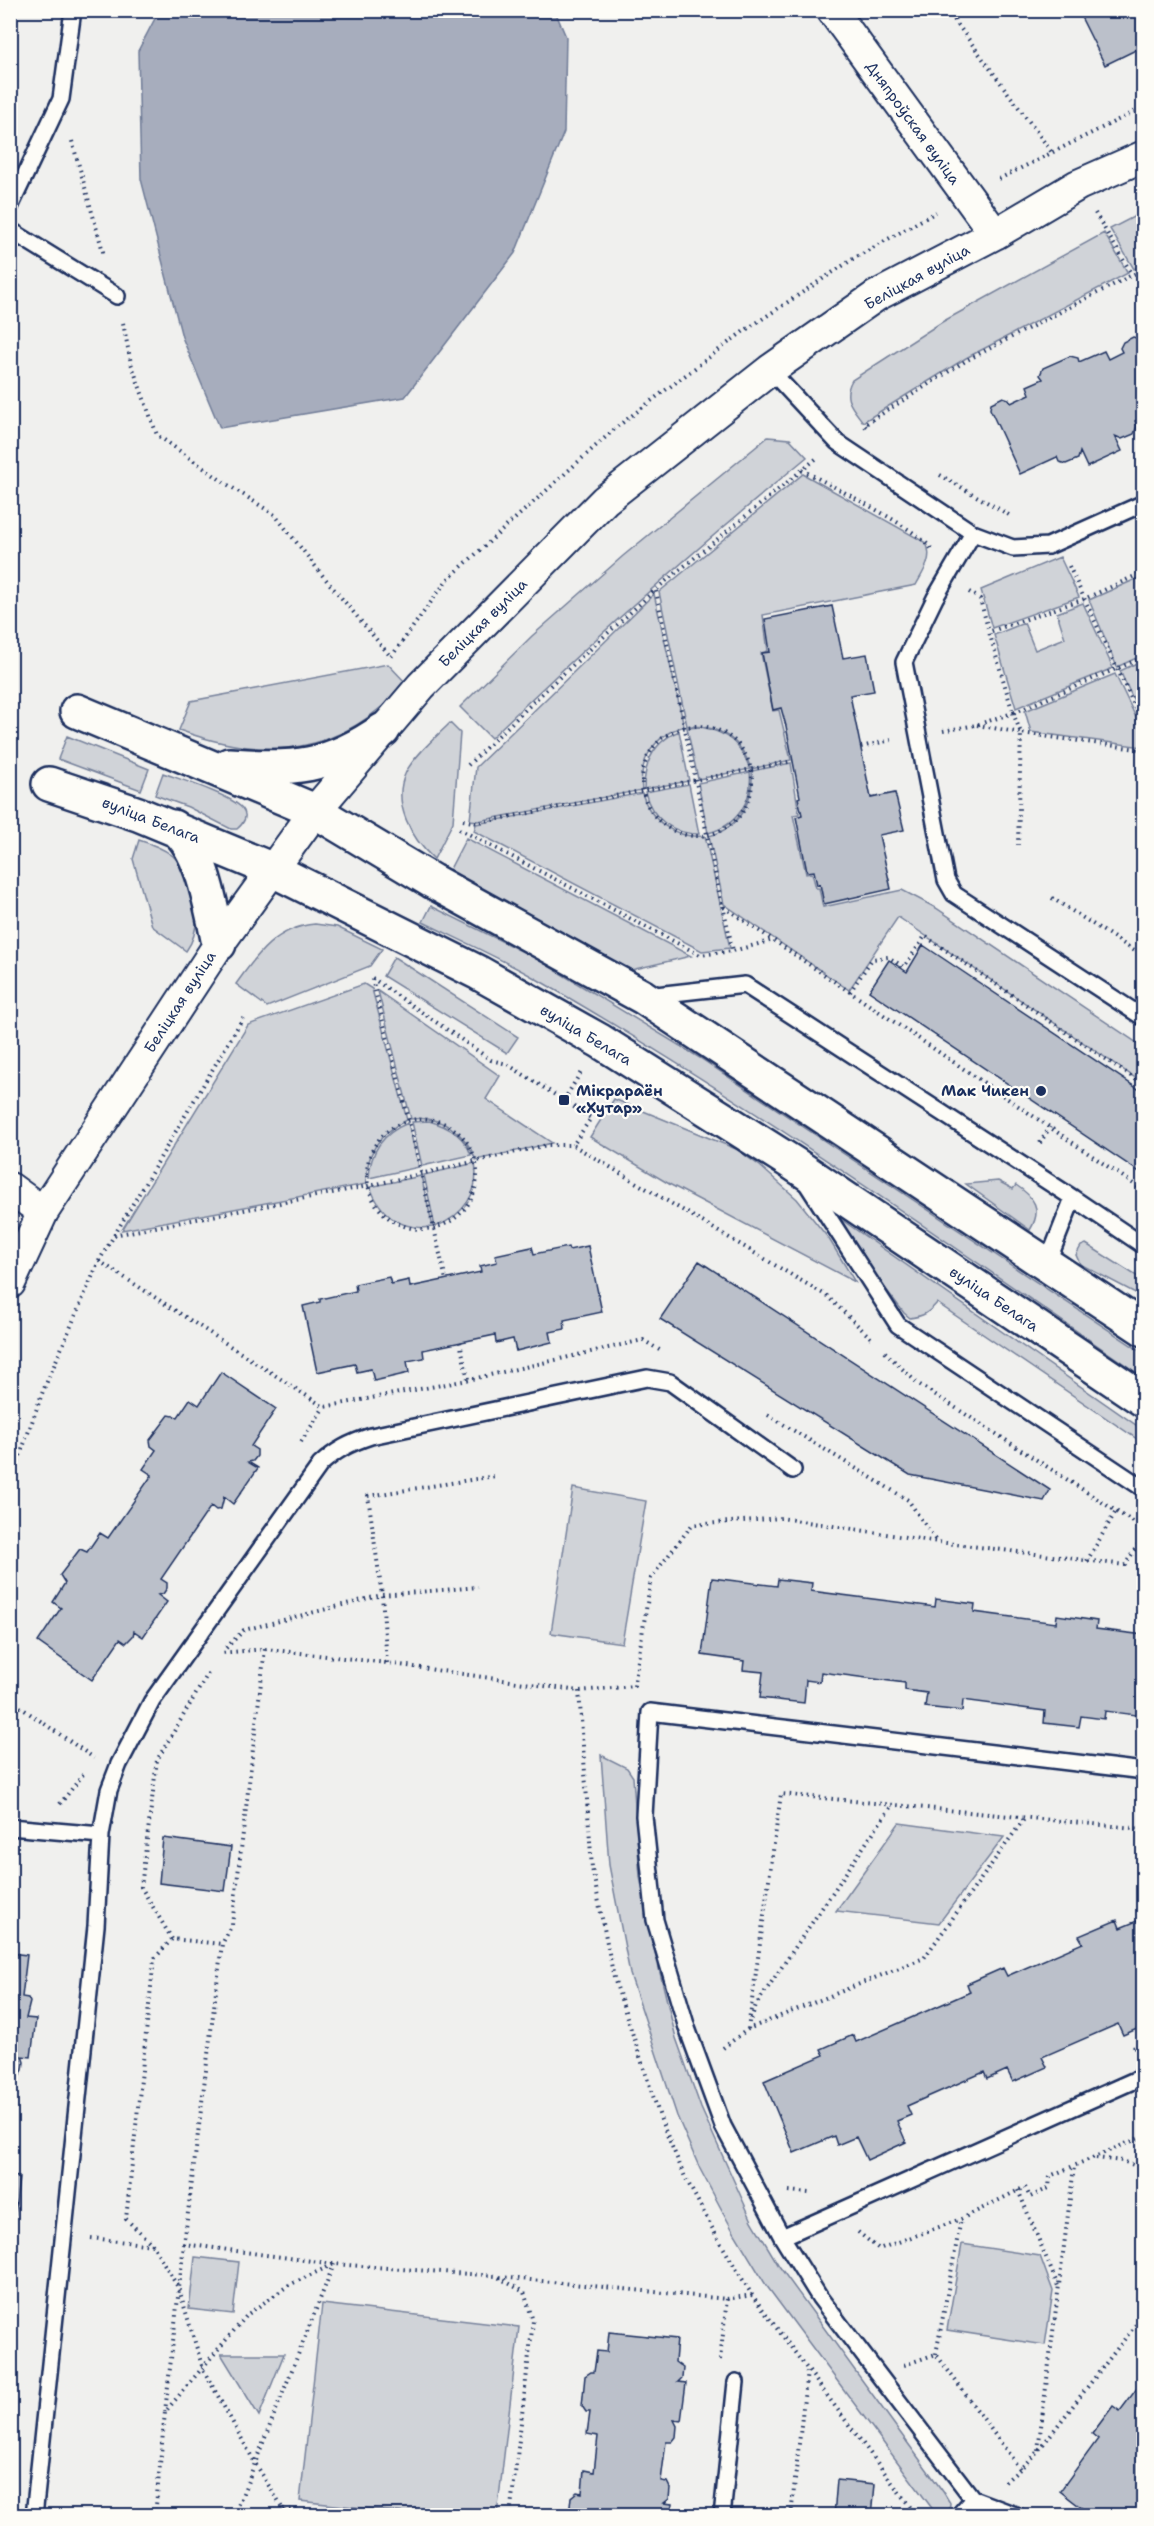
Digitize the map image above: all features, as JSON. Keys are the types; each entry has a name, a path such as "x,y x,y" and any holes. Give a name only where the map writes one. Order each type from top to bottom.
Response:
{"street":[{"name":"Дняпроўская вуліца","path":"832,10 995,234"},
{"name":"Беліцкая вуліца","path":"10,1283 43,1212 219,944 315,811 429,678 606,500 770,370 876,296 995,234 1078,185 1143,156"},
{"path":"77,711 315,811 432,881 643,997 1143,1329"},
{"path":"199,763 270,768 301,767 345,752 383,730"},
{"name":"вуліца Белага","path":"49,784 173,827 273,870 479,973 600,1041 794,1164 1143,1400"},
{"path":"173,827 183,834 196,860 208,896 219,944"},
{"path":"10,1188 43,1212"}],"lane":[{"path":"10,207 61,99 73,10"},
{"path":"10,230 117,296"},
{"path":"770,370 837,442 973,533 1013,548 1048,546 1143,503"},
{"path":"973,533 935,598 904,662 946,880 954,894 1143,1018"},
{"path":"643,997 746,985 1143,1246"},
{"path":"794,1164 898,1325 1143,1489"},
{"path":"1047,1264 1073,1198"},
{"path":"34,2516 96,1926 101,1835 109,1790 118,1764 152,1701 320,1465 351,1442 647,1378 670,1382 793,1470"},
{"path":"1018,2516 973,2499 827,2307 782,2237 723,2126 687,2028 655,1920 644,1816 650,1712 1143,1771"},
{"path":"10,1827 101,1835"},
{"path":"782,2237 1143,2076"},
{"path":"722,2516 736,2382"},
{"path":"958,2516 973,2499"}],"path":[{"path":"947,10 1078,185 1132,274"},
{"path":"61,99 117,296 131,363 157,435 275,515 391,657"},
{"path":"1052,153 1143,108"},
{"path":"468,765 655,590 837,442 967,360 1143,269"},
{"path":"864,425 873,433"},
{"path":"802,470 928,542 932,550 932,560"},
{"path":"939,474 1017,519"},
{"path":"1057,542 1143,726"},
{"path":"989,632 1084,599 1143,572"},
{"path":"655,590 733,951"},
{"path":"980,599 1021,733 1018,845"},
{"path":"1013,713 1143,657"},
{"path":"976,725 1143,750"},
{"path":"702,726 727,735 741,748 751,770 750,796 739,816 726,828 707,835 695,836 676,832 664,825 650,809 643,791 645,764 650,752 670,733 686,727 702,726"},
{"path":"463,820 478,823 793,761"},
{"path":"1052,898 1143,957"},
{"path":"723,906 773,940"},
{"path":"850,992 872,959 888,957 904,967 925,936 1143,1085"},
{"path":"446,1280 422,1173 372,978 491,1060 507,1064 591,1118 573,1145"},
{"path":"10,1484 43,1392 99,1261 243,1018"},
{"path":"429,1120 449,1127 460,1135 476,1161 476,1181 472,1199 457,1216 435,1228 411,1228 393,1221 374,1201 368,1186 367,1170 376,1144 385,1134 409,1121 429,1120"},
{"path":"113,1235 368,1186 547,1145 573,1145 827,1296 876,1344"},
{"path":"99,1261 324,1407 468,1380 643,1340 663,1352"},
{"path":"460,1342 468,1380"},
{"path":"885,1352 917,1383 1143,1529"},
{"path":"762,1412 908,1500 938,1542"},
{"path":"387,1663 382,1595 368,1496 495,1476"},
{"path":"1087,1561 1116,1511"},
{"path":"222,1652 265,1649 387,1663 579,1691 634,1686 651,1578 692,1525 781,1518 938,1542 1125,1565 1143,1535"},
{"path":"216,1662 222,1652 244,1630 382,1595 478,1587"},
{"path":"155,2516 184,2244 222,1944 232,1925 265,1649"},
{"path":"172,1939 141,1887 157,1760 210,1672"},
{"path":"579,1691 592,1868 614,1978 641,2066 662,2123 685,2177 752,2295 917,2516"},
{"path":"10,1700 94,1758"},
{"path":"748,2029 781,1794 1143,1829"},
{"path":"748,2029 756,2005 892,1804"},
{"path":"718,2051 748,2029 924,1958 1024,1819"},
{"path":"172,1939 222,1944"},
{"path":"172,1939 154,1959 126,2219 153,2245 179,2289 203,2369 287,2516"},
{"path":"1133,2048 1143,2043"},
{"path":"854,2228 879,2249 961,2219 1024,2187 1030,2197 1049,2188 1050,2176 1143,2136"},
{"path":"1095,2158 1123,2161 1143,2169"},
{"path":"1038,2451 1074,2167"},
{"path":"779,2190 807,2194 818,2189"},
{"path":"1018,2190 1058,2287"},
{"path":"961,2219 936,2354 1020,2469 1038,2451 1143,2314"},
{"path":"63,2235 153,2245"},
{"path":"184,2244 334,2264 496,2276 727,2299 752,2295"},
{"path":"165,2412 248,2314 290,2285 334,2264"},
{"path":"234,2516 334,2264"},
{"path":"496,2276 524,2292 533,2321 510,2516"},
{"path":"894,2368 936,2354"},
{"path":"790,2516 807,2371"},
{"path":"283,2509 339,2516"}],"shaded area":[{"path":"1143,212 1143,264 1134,269 1110,229"},
{"path":"1104,233 1128,273 966,358 863,422 849,402 848,392 852,380 942,322"},
{"path":"768,437 790,439 807,457 646,594 491,738 460,707 532,636 623,556"},
{"path":"803,474 926,543 929,554 916,585 763,615 768,651 761,653 773,711 779,710 791,760 751,769 741,749 727,736 709,728 687,726 659,592"},
{"path":"1060,557 1079,597 992,628 981,590"},
{"path":"1143,576 1143,655 1117,667 1089,600"},
{"path":"654,594 684,726 665,736 651,750 643,769 642,790 478,821 470,820 476,767"},
{"path":"1083,603 1113,668 1016,708 994,635 1024,623 1035,650 1065,638 1057,613"},
{"path":"1143,660 1143,720 1120,671"},
{"path":"388,664 406,683 381,707 355,726 329,738 301,746 272,748 242,746 211,740 179,730 191,701"},
{"path":"1115,674 1143,732 1143,747 1031,732 1025,711"},
{"path":"450,723 460,733 453,822 434,859 418,841 406,820 402,808 402,784 414,759"},
{"path":"701,727 718,732 732,740 750,769 698,779 687,728"},
{"path":"679,731 689,781 644,789 648,762 656,747"},
{"path":"67,736 149,769 141,790 58,759"},
{"path":"791,763 799,814 793,815 806,874 812,873 816,888 819,888 823,907 902,890 936,908 1143,1047 1143,1083 898,917 849,990 724,904 709,836 729,827 743,812 750,793 752,771"},
{"path":"750,772 749,793 741,811 727,825 708,833 698,783"},
{"path":"163,773 205,788 236,803 244,811 243,822 237,829 231,829 188,807 155,795"},
{"path":"689,784 699,834 680,831 664,823 652,810 645,792"},
{"path":"642,793 651,812 665,826 684,834 705,836 730,948 702,951 474,831 476,824"},
{"path":"466,838 691,956 631,970 449,871"},
{"path":"139,840 161,848 173,856 187,877 195,902 196,916 192,941 186,951 152,926 133,859"},
{"path":"431,906 537,959 700,1058 1143,1353 1143,1377 842,1171 689,1071 533,977 423,922"},
{"path":"315,924 337,927 382,949 370,966 267,1007 236,984 260,953 279,936 302,926"},
{"path":"394,957 518,1037 507,1053 383,976"},
{"path":"364,984 372,989 407,1120 389,1131 376,1145 368,1163 366,1184 122,1230 248,1025"},
{"path":"378,991 500,1076 486,1099 552,1143 476,1160 465,1141 451,1128 432,1120 411,1119"},
{"path":"614,1099 736,1149 760,1166 797,1199 829,1239 855,1282 671,1185 590,1137"},
{"path":"429,1121 460,1137 471,1155 422,1166 412,1122"},
{"path":"408,1123 419,1167 369,1178 375,1151 392,1132"},
{"path":"475,1163 475,1184 467,1202 454,1217 435,1227 424,1175"},
{"path":"421,1176 433,1227 412,1227 394,1219 380,1206 370,1187"},
{"path":"998,1181 1013,1189 1016,1185 1032,1199 1036,1216 1030,1230 966,1184"},
{"path":"839,1218 1143,1430 1143,1443 937,1303 925,1314 910,1318 869,1267"},
{"path":"1086,1244 1143,1280 1143,1297 1080,1264 1076,1255 1081,1246"},
{"path":"573,1488 646,1501 622,1643 551,1633"},
{"path":"601,1755 627,1768 633,1777 640,1877 653,1944 676,2038 701,2108 752,2221 779,2266 944,2493 950,2503 949,2515 937,2515 766,2285 732,2229 700,2169 677,2116 630,1974 609,1865"},
{"path":"899,1823 1004,1837 939,1923 836,1911"},
{"path":"962,2244 1040,2256 1053,2291 1045,2345 947,2330"},
{"path":"195,2257 239,2262 233,2314 189,2309"},
{"path":"322,2304 519,2327 497,2515 424,2515 300,2501"},
{"path":"221,2354 284,2354 259,2416"}],"water":[{"path":"159,11 555,11 566,37 564,132 515,253 405,397 220,428 182,337 141,179 138,51"}],"building":[{"path":"1144,10 1144,46 1105,65 1078,11"},
{"path":"1133,337 1140,339 1141,344 1144,343 1144,417 1135,421 1137,426 1134,434 1122,439 1115,436 1122,451 1087,467 1080,452 1078,459 1066,464 1059,462 1057,457 1020,474 990,409 991,403 1003,397 1009,399 1011,403 1030,394 1027,386 1043,379 1040,375 1043,368 1070,356 1078,358 1079,362 1104,351 1108,359 1122,352 1120,348 1123,342"},
{"path":"832,606 843,658 867,654 874,691 850,695 871,798 895,793 904,830 879,835 891,889 824,904 820,884 817,885 814,871 807,872 796,817 802,815 798,798 800,797 786,726 781,708 773,710 762,653 770,652 765,619"},
{"path":"923,945 1144,1093 1144,1175 869,991 889,960 907,972"},
{"path":"588,1246 602,1312 564,1320 565,1329 550,1332 552,1342 516,1351 513,1339 496,1343 495,1335 423,1350 424,1358 407,1361 409,1373 374,1381 371,1369 357,1372 355,1364 317,1372 303,1306 320,1302 320,1299 356,1291 355,1284 389,1277 391,1284 409,1280 410,1287 481,1272 480,1266 497,1262 495,1255 532,1247 534,1254 568,1247 569,1250"},
{"path":"699,1261 1050,1490 1044,1501 910,1475 660,1319"},
{"path":"221,1372 276,1409 251,1446 257,1450 257,1456 253,1461 248,1462 258,1468 233,1504 224,1497 221,1509 216,1510 211,1506 161,1579 167,1583 167,1588 163,1594 158,1595 167,1602 143,1637 134,1631 133,1636 126,1643 120,1639 92,1680 38,1642 61,1608 53,1602 65,1583 60,1575 80,1549 87,1552 100,1533 108,1538 152,1475 143,1469 156,1450 151,1446 150,1440 169,1415 178,1417 190,1399 199,1405"},
{"path":"712,1578 777,1586 778,1579 812,1583 811,1591 935,1607 936,1599 975,1604 974,1612 1056,1623 1057,1615 1097,1621 1096,1629 1144,1635 1144,1716 1105,1711 1104,1719 1081,1716 1079,1727 1044,1723 1045,1711 963,1700 962,1711 925,1707 927,1693 905,1690 905,1683 821,1672 820,1682 806,1680 804,1703 760,1698 763,1672 743,1670 744,1661 702,1655"},
{"path":"163,1838 231,1847 225,1891 159,1883"},
{"path":"1144,1918 1144,2026 1123,2035 1118,2024 1042,2057 1047,2067 1013,2082 1007,2070 987,2079 984,2072 907,2106 911,2115 897,2121 906,2142 867,2160 856,2137 837,2145 834,2136 794,2153 764,2081 824,2055 821,2049 853,2035 856,2042 970,1992 967,1984 1003,1968 1007,1976 1083,1943 1079,1936 1117,1920 1120,1928"},
{"path":"10,1953 27,1955 22,1997 28,1998 30,2002 26,2018 36,2019 31,2057 22,2056 23,2070 19,2076 14,2075 10,2111"},
{"path":"10,2176 19,2177 15,2215 10,2214"},
{"path":"609,2332 677,2339 675,2362 683,2368 682,2378 678,2382 686,2383 681,2421 674,2420 677,2426 676,2437 672,2442 666,2442 661,2481 667,2482 670,2488 669,2499 664,2503 672,2504 671,2516 569,2516 571,2497 577,2492 582,2493 584,2470 594,2472 598,2436 587,2434 590,2412 586,2412 582,2406 585,2376 594,2372 597,2351 607,2352"},
{"path":"1144,2379 1144,2509 1138,2516 1092,2516 1060,2491 1098,2439 1092,2434 1113,2406 1120,2411"},
{"path":"837,2480 875,2484 872,2516 834,2516"}],"place":[{"name":"Мак Чикен","path":"1041,1091"},
{"name":"Мікрараён «Хутар»","path":"564,1100"}]}
